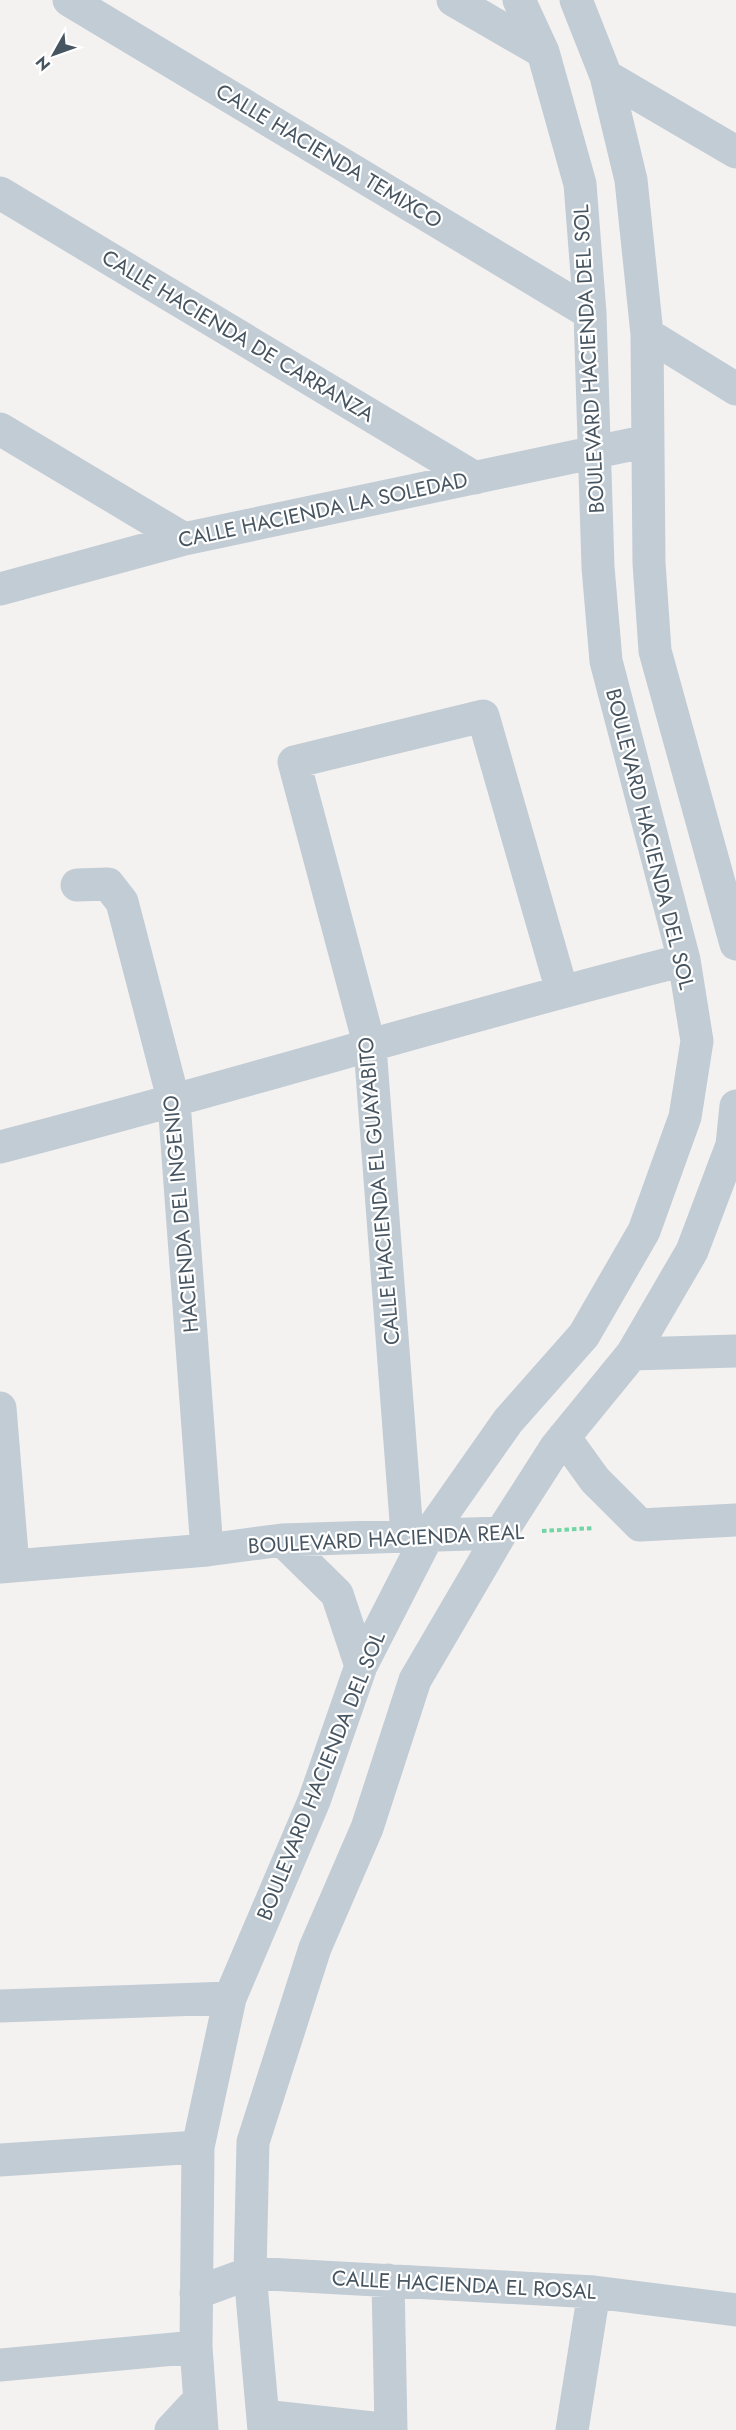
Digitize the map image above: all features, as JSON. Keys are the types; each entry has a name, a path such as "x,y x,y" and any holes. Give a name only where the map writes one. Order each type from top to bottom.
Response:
{"street":[{"name":"CALLE HACIENDA TEMIXCO","path":"69,0 590,313"},
{"path":"453,0 543,52"},
{"name":"BOULEVARD HACIENDA DEL SOL","path":"200,2416 196,2347 198,2147 230,1998 314,1802 360,1666 418,1535 508,1421 584,1335 644,1231 685,1117 697,1041 684,960 606,661 598,567 590,313 580,184 543,52 519,0"},
{"path":"576,0 606,76 631,180 647,334 650,563 655,651 736,944"},
{"path":"606,76 736,152"},
{"name":"CALLE HACIENDA DE CARRANZA","path":"0,193 475,478"},
{"path":"647,334 736,389"},
{"path":"0,429 184,538"},
{"name":"CALLE HACIENDA LA SOLEDAD","path":"0,589 184,538 648,441"},
{"name":"CALLE HACIENDA EL GUAYABITO","path":"418,1535 370,1047 294,762 483,716 562,991"},
{"name":"HACIENDA DEL INGENIO","path":"77,885 108,884 122,902 174,1102 207,1550"},
{"path":"0,1148 174,1102 562,991 684,960"},
{"path":"388,2280 391,2430 263,2423 250,2273 253,2142 315,1948 367,1828 415,1680 501,1533 564,1437 632,1354 693,1251 734,1145 736,1106"},
{"path":"632,1354 736,1351"},
{"path":"0,1408 6,1566"},
{"path":"564,1437 596,1480 640,1525 736,1520"},
{"name":"BOULEVARD HACIENDA REAL","path":"6,1566 207,1550 282,1540 501,1533"},
{"path":"282,1540 337,1594 360,1666"},
{"path":"0,2006 230,1998"},
{"path":"0,2160 198,2147"},
{"name":"CALLE HACIENDA EL ROSAL","path":"196,2293 250,2273 594,2292 736,2310"},
{"path":"572,2430 594,2292"},
{"path":"0,2365 196,2347"},
{"path":"171,2430 200,2416"}],"path":[{"name":"BOULEVARD HACIENDA REAL","path":"501,1533 640,1525"}]}
